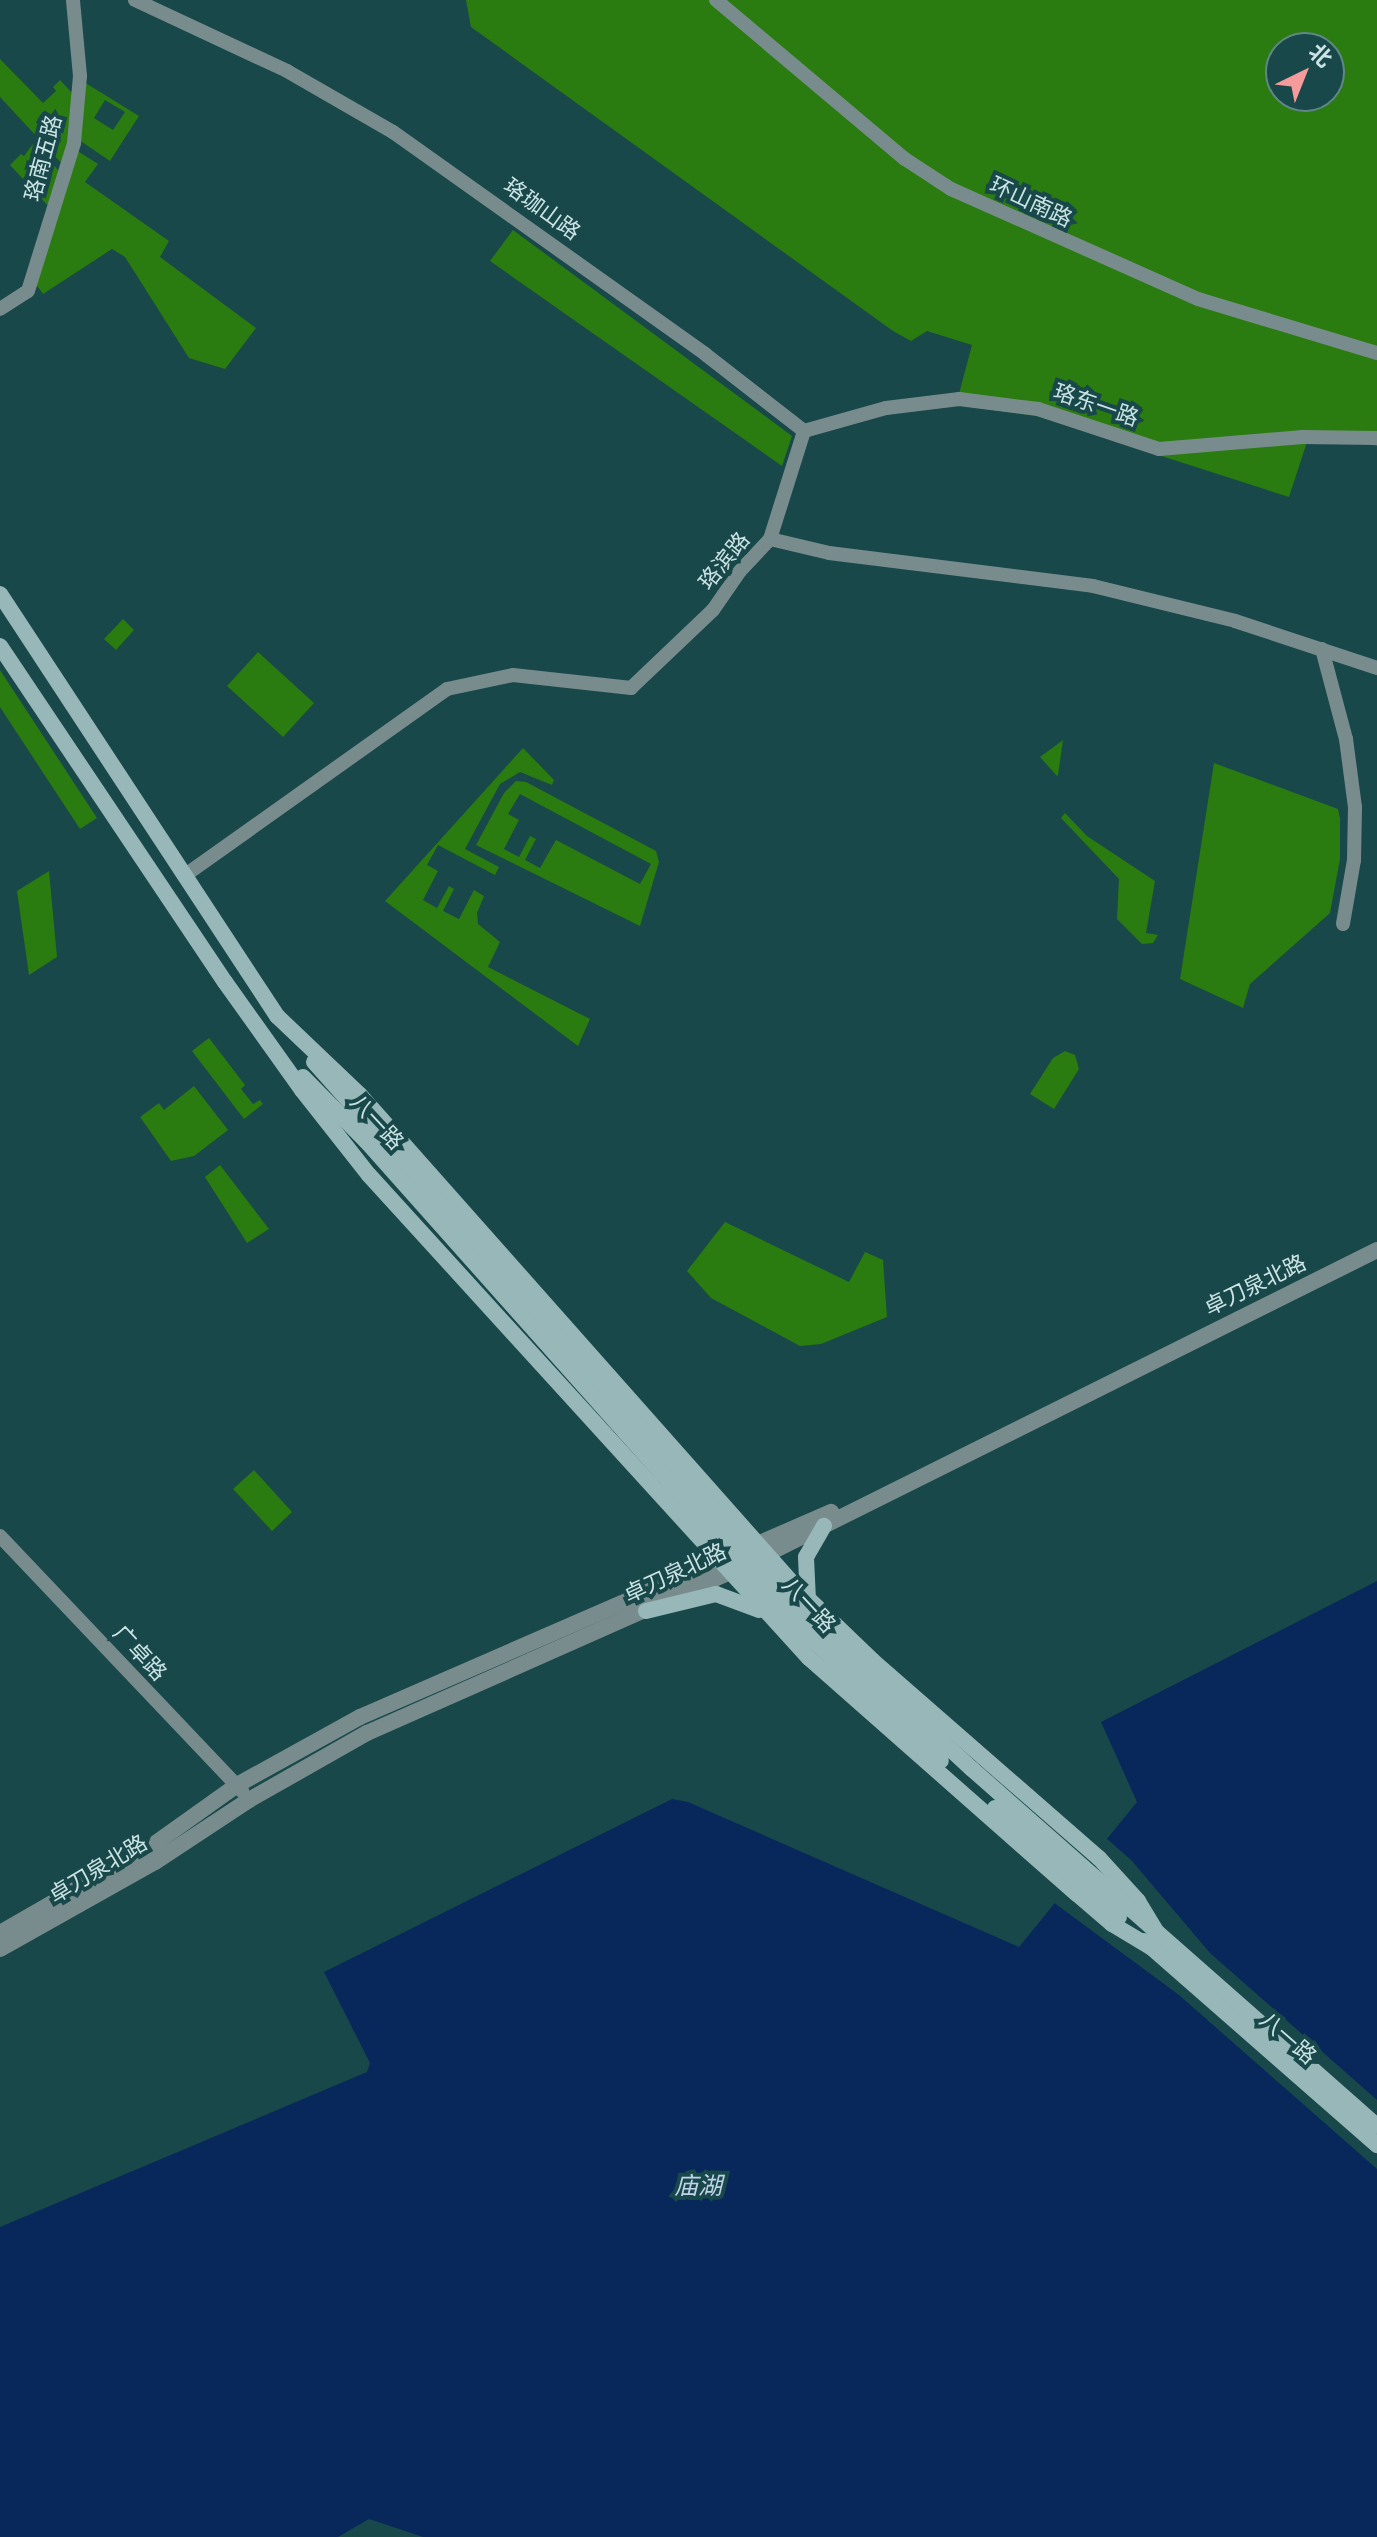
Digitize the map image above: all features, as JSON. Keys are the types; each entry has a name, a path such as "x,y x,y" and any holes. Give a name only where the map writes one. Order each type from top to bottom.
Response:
{"main road":[{"name":"八一路","path":"0,594 277,1016 371,1138 816,1646 1156,1942 1377,2126"},
{"name":"八一路","path":"0,646 265,1038 340,1141 726,1565 794,1644 1112,1924 1156,1942 1377,2145"},
{"name":"八一路","path":"277,1016 360,1095 808,1600 1099,1858 1138,1901 1156,1942"},
{"name":"八一路","path":"265,1038 371,1138"},
{"path":"561,1386 594,1357"},
{"path":"808,1600 806,1557 824,1526"},
{"path":"646,1611 716,1594 743,1602 767,1614"}],"street":[{"name":"珞南五路","path":"0,309 28,291 74,143 80,76 73,0"},
{"name":"珞珈山路","path":"135,0 298,76 393,132 715,361 804,431"},
{"name":"环山南路","path":"716,0 905,159 951,189 1198,299 1377,353"},
{"name":"珞东一路","path":"804,431 886,408 959,399 1038,409 1159,449 1302,437 1377,438"},
{"path":"770,539 804,431"},
{"name":"珞滨路","path":"184,876 447,689 513,675 631,688 713,610 740,571 770,539 829,553 1093,586 1235,621 1377,668"},
{"path":"1322,649 1344,730 1355,807 1354,860 1343,924"},
{"name":"卓刀泉北路","path":"0,1933 153,1845 237,1785 393,1701 726,1565 1377,1240"},
{"name":"卓刀泉北路","path":"760,1549 824,1526 1377,1250"},
{"name":"广卓路","path":"0,1536 249,1800"},
{"name":"卓刀泉北路","path":"0,1949 155,1862 249,1800 391,1721 646,1611 726,1565"}],"green space":[{"path":"466,0 1377,0 1377,446 1307,442 1289,497 1037,416 956,405 972,345 927,331 911,341 471,27"},
{"path":"0,59 43,103 56,91 53,87 60,80 76,97 64,166 0,97"},
{"path":"84,82 139,116 110,161 79,140","holes":["105,100 125,112 113,130 94,118"]},
{"path":"33,144 62,174 50,208 10,165 21,154 24,156"},
{"path":"76,150 98,164 85,182 169,241 160,257 256,328 225,369 189,358 125,257 112,249 43,294 35,283"},
{"path":"513,230 792,436 782,466 490,261"},
{"path":"123,619 134,630 116,650 104,639"},
{"path":"258,652 314,703 283,737 227,686"},
{"path":"0,670 97,818 80,829 0,707"},
{"path":"1063,740 1058,775 1057,776 1040,757"},
{"path":"523,748 554,780 552,785 520,772 500,784 465,849 499,867 495,875 438,845 427,865 438,871 423,900 437,908 449,886 454,889 443,911 459,919 474,890 484,896 477,913 478,924 500,942 488,967 590,1019 578,1046 385,901"},
{"path":"1214,763 1338,809 1340,818 1340,859 1330,913 1250,984 1243,1008 1180,979"},
{"path":"516,781 526,782 656,851 659,862 640,926 476,845 504,793","holes":["520,794 651,864 640,884 556,840 540,868 525,860 536,839 530,836 519,857 504,849 519,820 508,814"]},
{"path":"1065,813 1087,836 1155,881 1146,933 1158,935 1153,943 1142,944 1117,919 1119,879 1061,818"},
{"path":"49,871 57,957 29,975 17,891"},
{"path":"209,1038 245,1085 241,1089 253,1104 260,1100 263,1104 244,1119 192,1051"},
{"path":"1065,1051 1075,1055 1079,1069 1054,1109 1030,1094 1053,1058"},
{"path":"194,1086 228,1130 194,1156 171,1161 140,1117 159,1103 164,1110"},
{"path":"220,1165 269,1229 247,1243 205,1177"},
{"path":"725,1222 849,1282 865,1252 883,1260 887,1317 821,1344 800,1346 711,1298 687,1271"},
{"path":"254,1470 292,1512 272,1531 233,1489"}],"water":[{"name":"庙湖","path":"1377,1581 1377,2537 423,2537 369,2519 338,2537 0,2537 0,2227 367,2072 370,2063 324,1972 672,1799 688,1802 1019,1947 1137,1802 1101,1722"}],"pier":[{"path":"1105,1837 1132,1861 1210,1953 1377,2100 1377,2169 1179,1995 1053,1902"}]}
